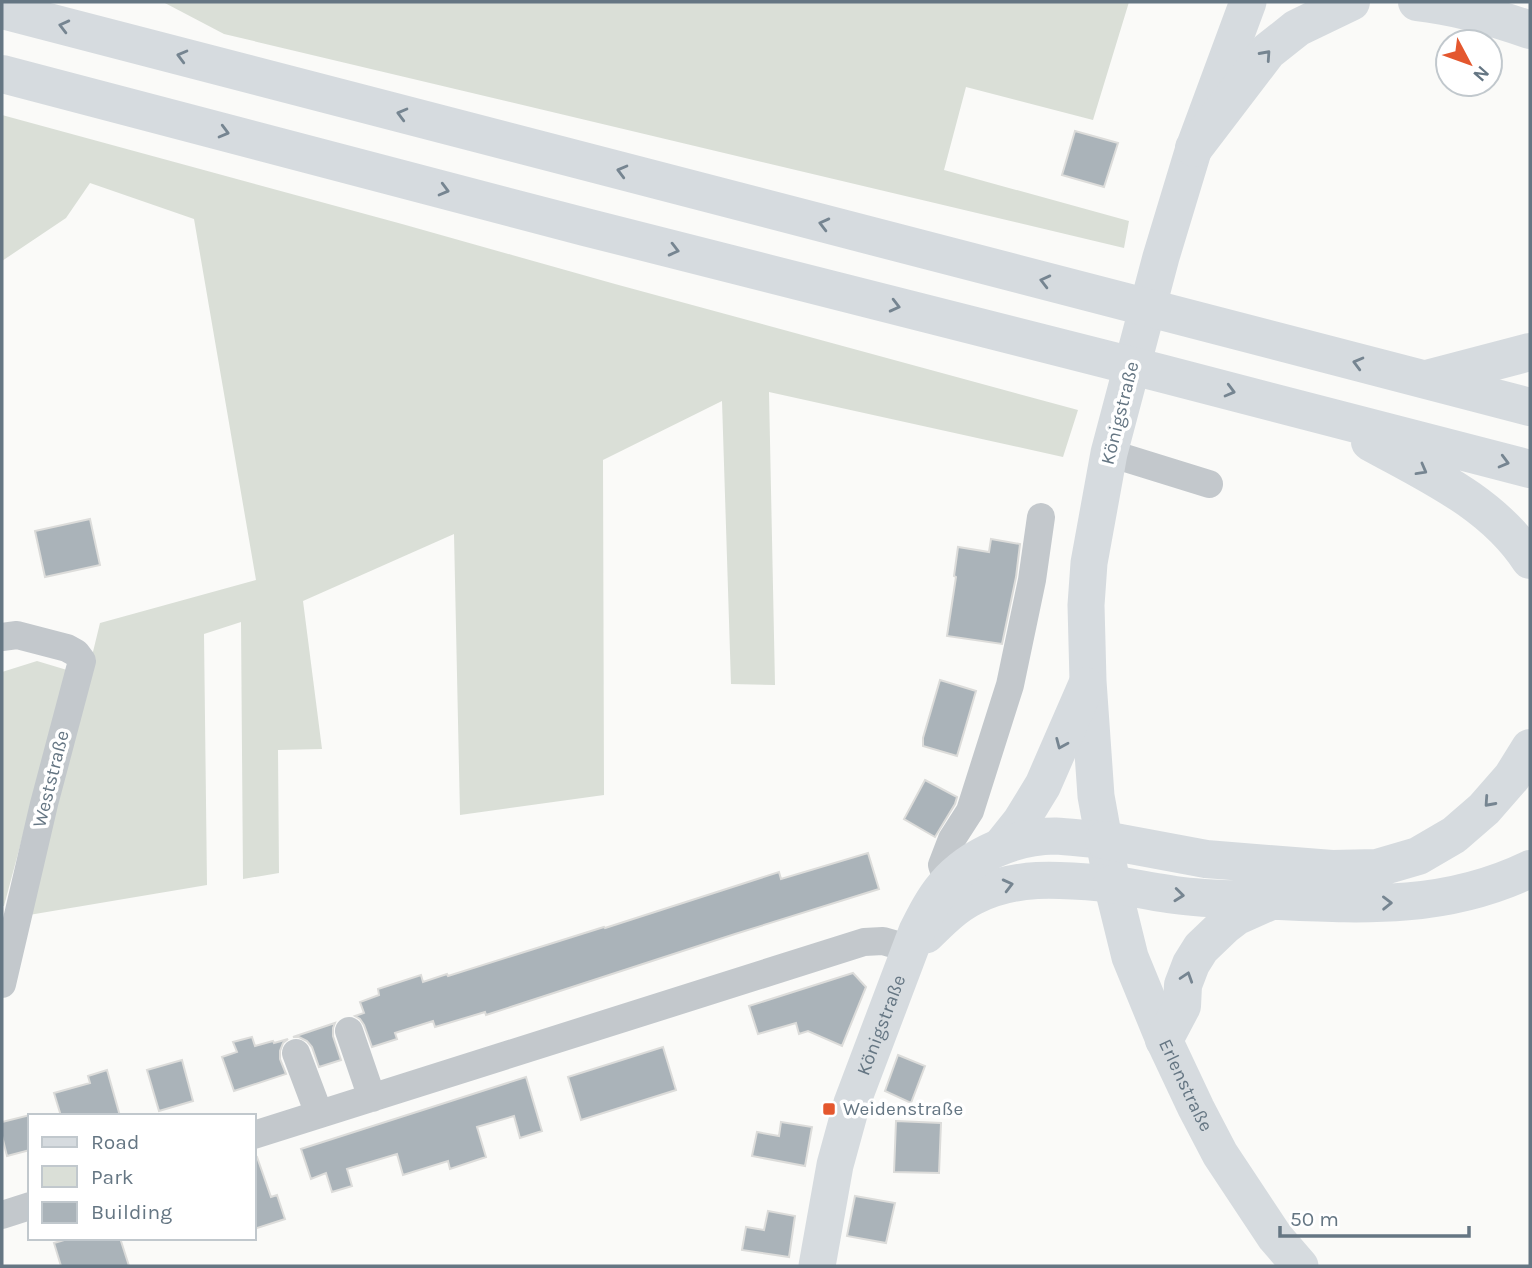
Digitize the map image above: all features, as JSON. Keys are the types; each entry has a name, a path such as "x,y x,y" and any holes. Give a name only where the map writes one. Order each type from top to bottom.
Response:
{"highway":[{"path":"1194,148 1268,51 1297,28 1351,2"},
{"path":"1417,2 1492,16 1530,30"},
{"path":"2,10 1530,407"},
{"path":"2,74 584,227 1530,469"},
{"path":"1424,380 1530,352"},
{"path":"1319,414 1438,479 1472,501 1510,533 1530,560"},
{"path":"1104,841 1206,859 1332,869 1377,867 1418,856 1454,835 1484,809 1512,777 1530,748"},
{"path":"1112,884 1177,895 1319,903 1395,904 1487,887 1530,869"},
{"path":"1164,1040 1182,1006 1183,985 1201,948 1237,916 1273,901"}],"main road":[{"name":"Königstraße","path":"955,893 972,897 1009,884 1037,880 1058,879 1112,884 1096,796 1088,681 1086,605 1089,563 1109,453 1161,257 1194,148 1248,2"},
{"path":"1001,846 1021,821 1043,785 1088,681"},
{"name":"Königstraße","path":"817,1266 835,1165 852,1103 911,949 941,920 970,864 1001,846 1054,836 1104,841"},
{"name":"Erlenstraße","path":"1112,884 1130,957 1195,1108 1220,1154 1275,1237 1300,1266"}],"street":[{"path":"1109,453 1209,484"},
{"path":"955,893 942,865 952,839 970,811 1010,685 1032,580 1041,517"},
{"name":"Weststraße","path":"2,637 17,635 67,648 76,653 82,661 44,804 2,984"},
{"path":"256,1134 864,942 883,941 911,949"},
{"path":"349,1031 372,1098"},
{"path":"296,1053 319,1114"},
{"path":"2,1215 28,1207"}],"green space":[{"path":"163,2 1129,2 1093,120 966,87 944,170 1129,221 1124,248 224,34"},
{"path":"2,115 1078,410 1063,457 769,392 775,685 731,684 722,401 603,460 604,795 460,815 454,534 303,601 322,749 278,750 279,873 243,879 241,622 204,634 207,885 29,915 100,623 256,580 194,219 90,183 66,218 2,261"},
{"path":"37,661 67,670 2,906 2,672"}],"building":[{"path":"1075,131 1118,143 1104,187 1062,175"},
{"path":"90,519 100,565 45,577 35,531"},
{"path":"991,539 1020,544 1002,644 947,636 958,547 989,552"},
{"path":"940,680 976,691 957,756 923,746"},
{"path":"925,780 957,797 935,837 904,819"},
{"path":"868,853 879,889 486,1015 485,1012 435,1027 433,1021 395,1033 397,1039 372,1047 364,1025 355,1016 364,1013 360,1002 379,995 378,989 421,975 423,982 447,974 448,976 779,872 781,879"},
{"path":"853,973 866,987 842,1046 808,1031 799,1034 796,1023 758,1034 749,1006"},
{"path":"335,1023 333,1036 341,1060 319,1067 307,1041 293,1037"},
{"path":"252,1037 255,1046 288,1039 280,1051 286,1074 234,1091 222,1057 237,1052 233,1042"},
{"path":"663,1047 676,1090 581,1120 568,1077"},
{"path":"898,1055 925,1066 911,1103 885,1091"},
{"path":"182,1060 193,1101 159,1111 147,1070"},
{"path":"107,1070 119,1114 60,1114 54,1093 90,1083 88,1076"},
{"path":"526,1077 542,1131 520,1138 514,1116 477,1127 486,1157 450,1169 448,1161 403,1175 397,1154 347,1169 352,1186 332,1192 326,1173 311,1179 301,1149"},
{"path":"28,1116 28,1151 7,1156 2,1122"},
{"path":"896,1121 941,1123 939,1173 894,1172"},
{"path":"781,1122 812,1127 805,1166 752,1156 757,1132 779,1136"},
{"path":"256,1157 271,1197 277,1195 285,1219 256,1228"},
{"path":"855,1196 895,1203 886,1243 847,1236"},
{"path":"768,1211 795,1216 789,1257 742,1250 746,1227 764,1230"},
{"path":"64,1240 121,1240 129,1266 61,1266 54,1243"}],"place":[{"name":"Weidenstraße","path":"829,1109"}]}
